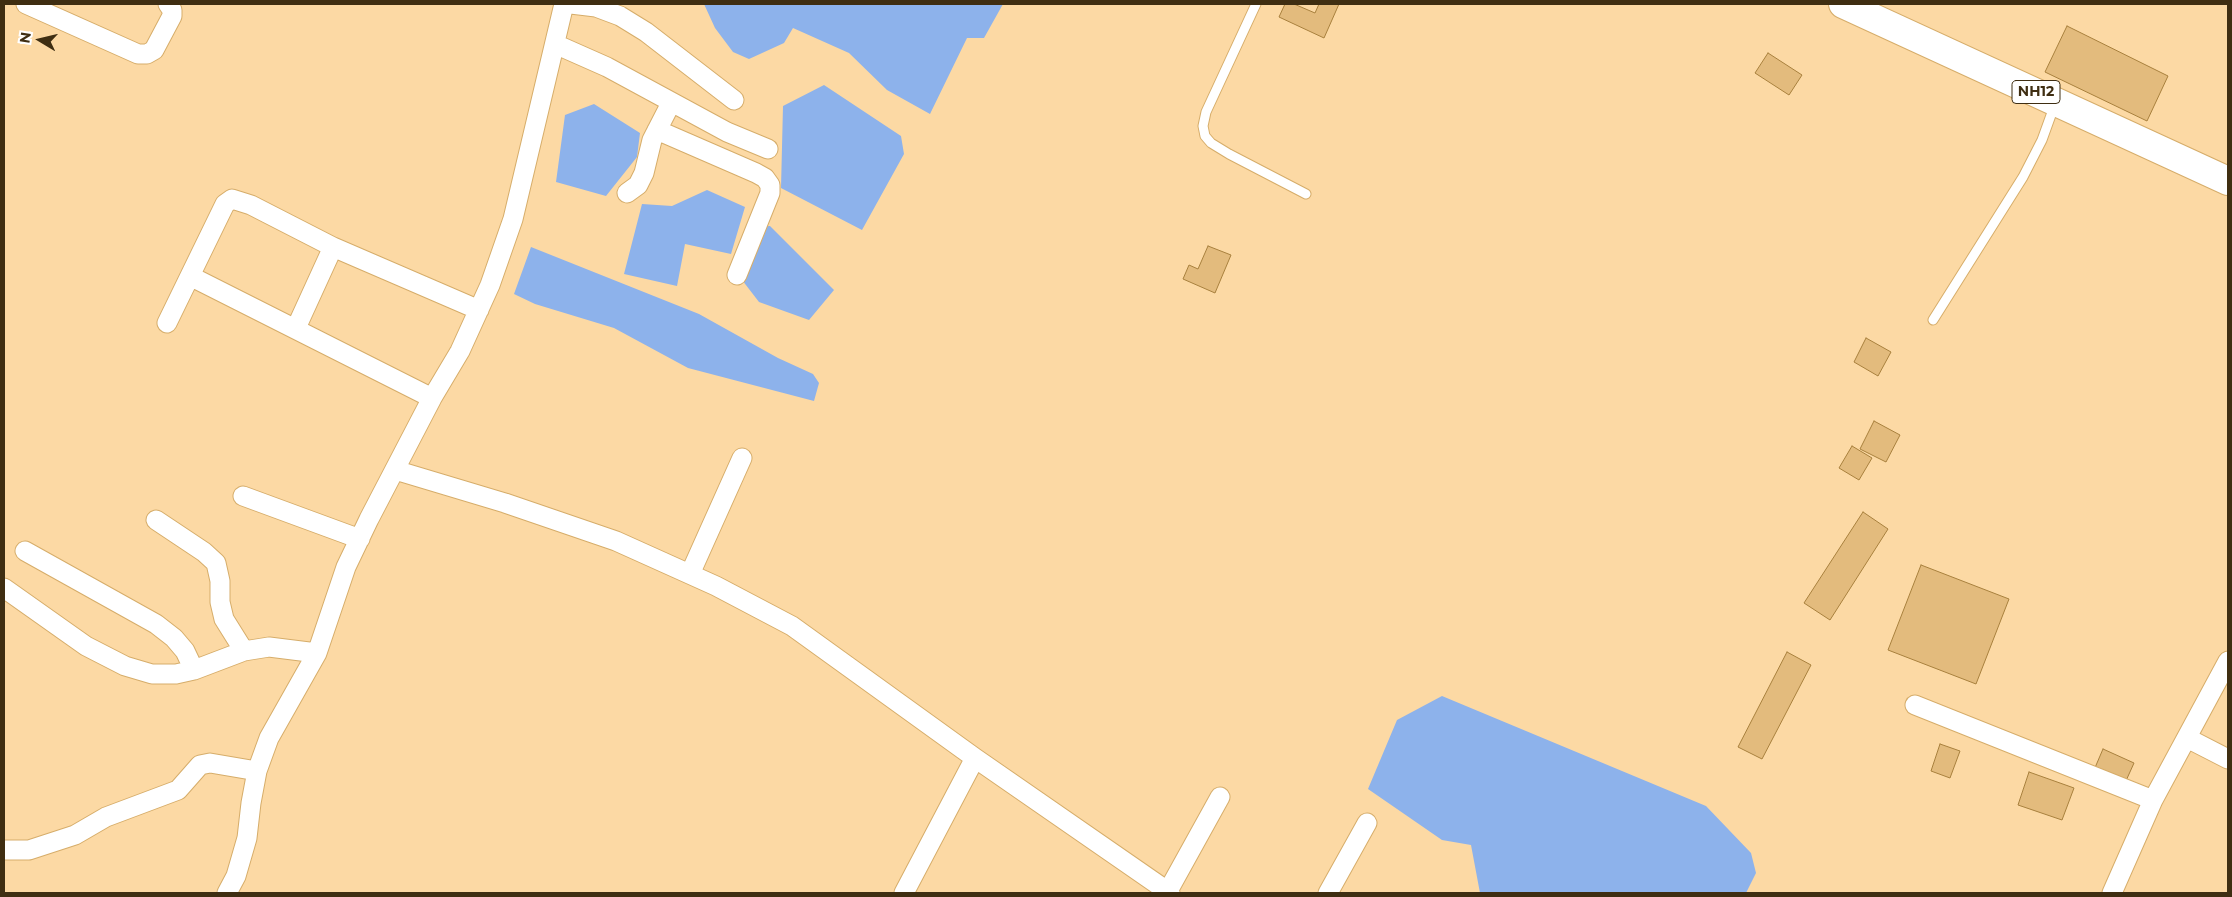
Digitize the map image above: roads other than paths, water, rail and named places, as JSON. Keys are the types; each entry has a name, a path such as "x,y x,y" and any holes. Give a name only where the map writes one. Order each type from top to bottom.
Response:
{"highway":[{"name":"NH12","path":"1844,4 2228,181"}],"street":[{"path":"26,4 138,54 146,54 154,50 172,16 172,10 168,4"},
{"path":"227,893 236,876 247,838 256,771 270,738 317,653 346,568 360,538 432,398 460,351 490,285 514,219 564,4"},
{"path":"571,4 596,8 620,16 646,32 734,100"},
{"path":"555,44 607,67 727,132 768,149"},
{"path":"627,193 638,184 644,173 652,140 671,103"},
{"path":"657,130 756,173 765,178 770,185 770,193 737,275"},
{"path":"167,323 225,204 232,199 251,204 333,247 479,310"},
{"path":"296,328 333,247"},
{"path":"190,276 432,398"},
{"path":"690,574 742,458"},
{"path":"395,470 505,502 616,541 716,586 792,626 975,758 1169,892 1220,797"},
{"path":"243,496 360,538"},
{"path":"156,520 204,552 216,563 220,581 220,602 224,619 244,651"},
{"path":"25,550 156,624 174,638 185,651 194,670"},
{"path":"4,588 86,646 125,666 152,674 176,674 194,670 244,651 269,647 317,653"},
{"path":"2112,893 2154,800 2228,662"},
{"path":"1916,705 2154,800"},
{"path":"2187,738 2228,759"},
{"path":"904,893 975,758"},
{"path":"4,850 29,850 75,835 129,807 178,790 200,765 210,763 256,771"},
{"path":"1328,893 1367,822"}],"lane":[{"path":"1256,4 1206,112 1203,126 1205,136 1211,143 1229,154 1306,194"},
{"path":"1933,320 2024,177 2042,140 2056,102"}],"water":[{"path":"704,4 1003,4 984,38 967,38 930,114 887,90 849,53 793,28 784,43 749,59 733,52 715,28"},
{"path":"824,85 901,136 904,154 862,230 781,188 783,106"},
{"path":"594,104 640,133 637,157 606,196 556,182 565,115"},
{"path":"707,190 745,207 731,254 685,244 677,286 624,274 642,204 672,206"},
{"path":"770,226 834,290 809,320 759,302 739,276 754,227"},
{"path":"531,247 699,314 778,358 813,374 819,383 814,401 688,368 614,328 535,304 514,294"},
{"path":"1442,696 1706,806 1751,853 1756,873 1746,893 1480,893 1471,845 1442,840 1368,789 1397,720"}]}
